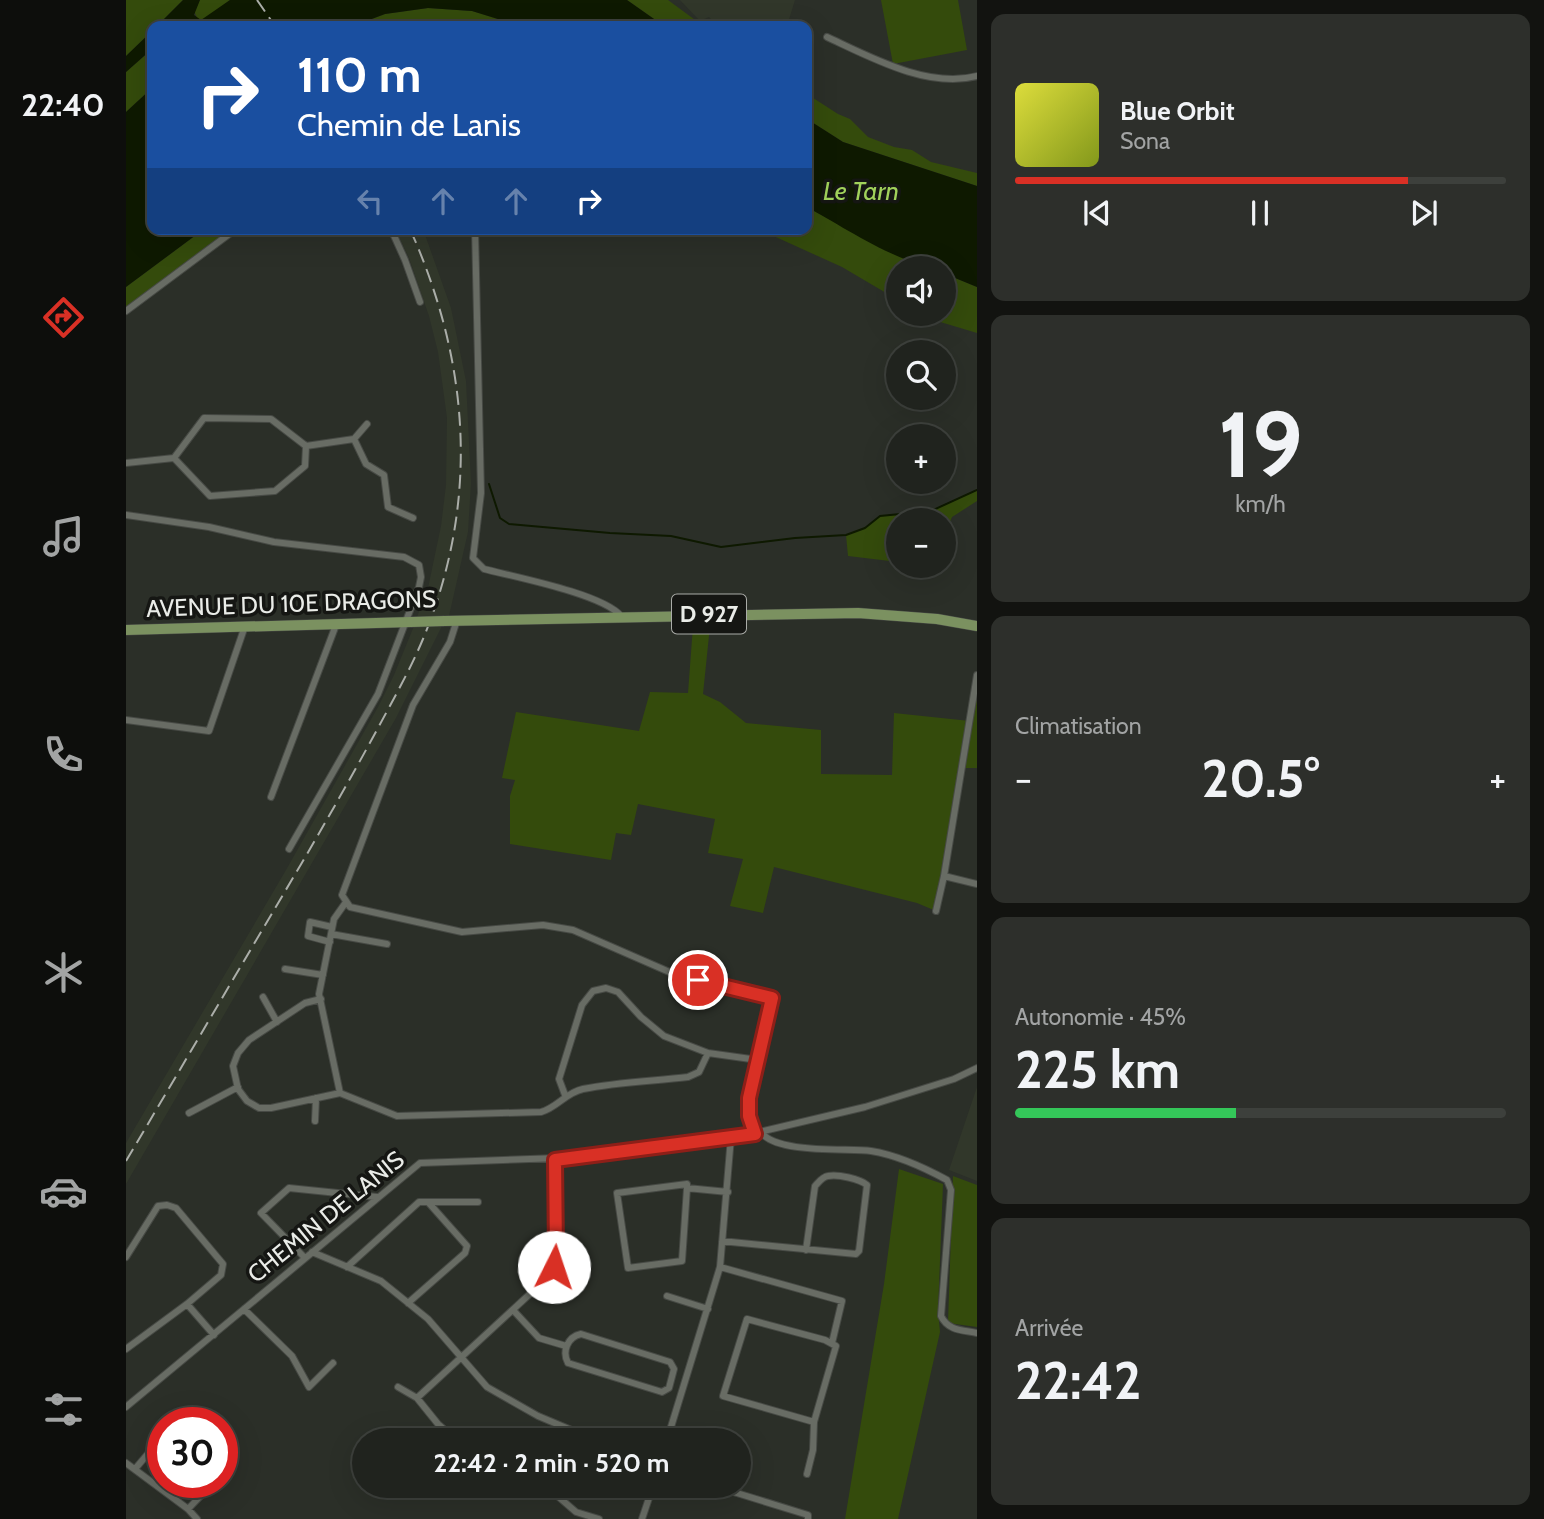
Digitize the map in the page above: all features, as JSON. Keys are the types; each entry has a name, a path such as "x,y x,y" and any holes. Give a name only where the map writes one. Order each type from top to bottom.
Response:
{"main road":[{"name":"D 927","path":"457,620 858,613 937,619 977,626"},
{"name":"AVENUE DU 10E DRAGONS","path":"126,630 457,620"}],"street":[{"path":"827,37 887,65 923,76 977,76"},
{"path":"126,311 228,235"},
{"path":"394,235 420,302"},
{"path":"475,235 481,493 473,558 484,569 593,598 611,607 621,616"},
{"path":"126,463 174,458 204,418 271,419 306,446 354,439 367,424"},
{"path":"354,439 366,464 384,475 388,507 413,518"},
{"path":"174,458 210,496 275,491 305,466 306,446"},
{"path":"126,515 209,527 274,542 404,557 419,565 421,578 408,622 378,694 289,849"},
{"path":"457,620 450,642 421,689 405,723 342,895 346,902 350,907 462,932 543,925 573,930 674,974 772,998 748,1110 758,1133 769,1139 800,1147 885,1154 947,1180 951,1191 941,1317 947,1326 977,1333"},
{"path":"271,797 336,625"},
{"path":"126,720 209,731 245,626"},
{"path":"936,911 977,675"},
{"path":"944,876 977,884"},
{"path":"341,1093 319,994 334,919 346,902"},
{"path":"331,934 387,944"},
{"path":"285,969 323,975"},
{"path":"565,1095 559,1079 582,1005 593,991 606,988 618,992 641,1017 664,1036 708,1053 758,1060"},
{"path":"263,997 277,1021"},
{"path":"321,999 305,1003 277,1021 249,1040 238,1053 233,1066 238,1087 247,1101 259,1108 271,1108 341,1093 397,1116 541,1112 554,1108 565,1095 584,1089 688,1077 699,1072 708,1053"},
{"name":"CHEMIN DE LANIS","path":"126,1407 420,1163 555,1160 758,1133 919,1091 977,1068"},
{"path":"189,1113 238,1087"},
{"path":"315,1121 316,1098"},
{"path":"671,1428 720,1267 731,1137"},
{"path":"417,1398 545,1280 554,1267 555,1160"},
{"path":"722,1242 806,1250 856,1254 859,1251 867,1185 863,1181 829,1175 815,1186 806,1250"},
{"path":"687,1184 687,1188 682,1261 628,1268 617,1193 687,1184"},
{"path":"305,1258 261,1213 289,1188 377,1197"},
{"path":"687,1188 727,1192"},
{"path":"347,1267 419,1202 478,1202"},
{"path":"408,1303 465,1252 467,1246 428,1202"},
{"path":"126,1257 158,1206 167,1205 176,1208 223,1264 221,1275 126,1349"},
{"path":"312,1252 381,1281 428,1319 486,1387 538,1416 566,1428"},
{"path":"720,1267 842,1301 832,1343"},
{"path":"667,1296 708,1309"},
{"path":"187,1304 214,1335"},
{"path":"244,1309 292,1356 309,1387 333,1363"},
{"path":"513,1310 539,1338 566,1346"},
{"path":"807,1474 813,1450 814,1422 836,1346 747,1319 723,1396 814,1422"},
{"path":"581,1334 670,1362 674,1369 669,1388 662,1392 568,1363 566,1346 575,1336 581,1334"},
{"path":"672,1377 685,1381"},
{"path":"398,1387 417,1398 442,1428"},
{"path":"135,1469 147,1455"},
{"path":"126,1463 188,1509 197,1519"},
{"path":"751,1497 808,1515 808,1519"},
{"path":"188,1509 199,1498"},
{"path":"560,1498 576,1512 599,1519"},
{"path":"642,1519 649,1498"}],"shaded area":[{"path":"680,0 795,0 789,21 713,21 709,17 700,21"},
{"path":"398,235 425,235 451,308 466,381 471,483 468,532 449,616 417,617 428,588 441,526 446,485 447,418 438,352 409,258"},
{"path":"414,626 442,626 396,718 126,1184 126,1143 378,707"},
{"path":"977,1087 977,1181 949,1170"}],"green space":[{"path":"126,0 183,0 162,21 147,21 147,36 126,56"},
{"path":"200,0 230,0 205,19 198,20 194,11"},
{"path":"627,0 668,0 697,21 657,21"},
{"path":"881,0 958,0 967,50 893,64"},
{"path":"428,8 472,11 505,21 366,21 385,14"},
{"path":"147,53 147,93 126,112 126,72"},
{"path":"812,97 850,119 868,137 894,147 912,150 931,162 977,173 977,186 843,142 812,122"},
{"path":"812,210 900,256 886,256 886,293 842,267 771,235 812,235"},
{"path":"196,235 228,235 126,311 126,287"},
{"path":"956,278 977,287 977,333 954,326 956,326"},
{"path":"977,490 977,501 956,514 956,508 938,508"},
{"path":"886,515 886,561 848,556 846,535 865,528 880,516"},
{"path":"693,626 710,626 703,694 720,702 746,723 821,730 821,774 892,775 894,713 970,721 977,675 977,768 963,768 936,911 917,903 774,867 763,913 730,906 743,859 708,853 715,819 638,804 631,835 616,833 611,860 510,844 510,796 515,780 502,778 516,712 639,731 650,692 688,693"},
{"path":"899,1169 943,1184 938,1311 940,1332 898,1519 845,1519 884,1284"},
{"path":"953,1176 977,1185 977,1327 948,1323"}],"water":[{"path":"183,0 200,0 194,15 201,20 230,0 627,0 657,21 505,21 472,11 428,8 385,14 366,21 162,21"},
{"path":"147,36 147,53 126,72 126,56"},
{"path":"147,93 147,235 196,235 126,287 126,112"},
{"name":"Le Tarn","path":"812,122 843,142 977,186 977,287 956,278 956,256 892,254 812,210"}],"waterway":[{"path":"489,484 500,518 509,524 671,536 721,547 846,535 865,528 880,516 931,511 977,490"}],"railway":[{"path":"257,0 272,21"},
{"path":"126,1161 369,745 418,650 441,587 453,536 460,484 456,381 430,279 412,235"}],"route":[{"path":"554,1267 555,1160 755,1134 749,1116 749,1098 772,998 698,980"}]}
